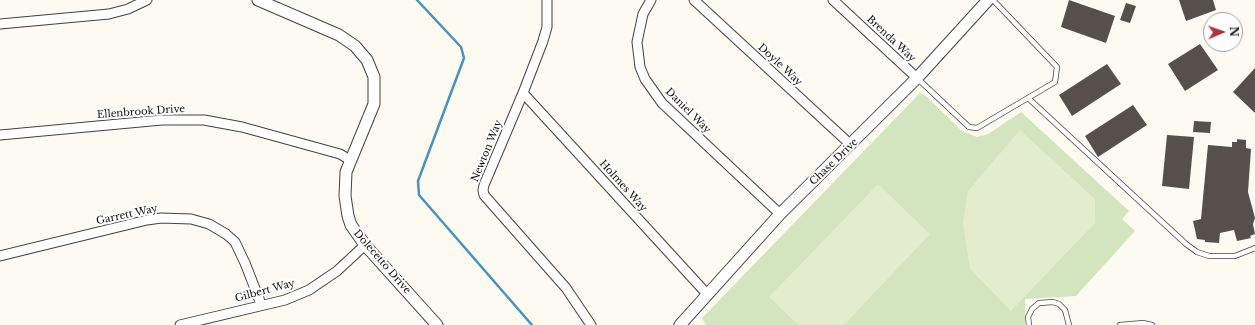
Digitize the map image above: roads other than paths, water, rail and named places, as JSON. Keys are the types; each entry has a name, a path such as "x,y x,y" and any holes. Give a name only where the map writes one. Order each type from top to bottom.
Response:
{"street":[{"path":"0,24 109,14 128,9 146,0"},
{"name":"Dolecetto Drive","path":"258,0 343,37 356,46 367,60 374,77 374,104 350,160 344,184 348,216 351,225 365,245 437,325"},
{"name":"Newton Way","path":"547,0 547,27 524,93 484,185 484,195 566,288 591,325"},
{"name":"Daniel Way","path":"651,0 643,14 637,42 640,67 645,79 662,103 780,214"},
{"name":"Doyle Way","path":"694,0 851,145"},
{"name":"Brenda Way","path":"833,0 917,78"},
{"name":"Chase Drive","path":"680,325 780,214 917,78 988,0"},
{"name":"Holmes Way","path":"524,93 707,294"},
{"name":"Ellenbrook Drive","path":"0,135 162,120 204,120 242,128 340,154 350,160"},
{"name":"Garrett Way","path":"0,256 147,220 161,218 191,218 209,224 226,234 235,242 261,304"},
{"name":"Gilbert Way","path":"180,325 261,304 285,300 309,290 337,271 365,245"}],"lane":[{"path":"917,78 969,127 977,128 1055,82 1057,67 993,0"},
{"path":"1028,98 1186,244 1197,252 1209,256 1235,256 1255,248"},
{"path":"1029,325 1028,317 1032,309 1039,303 1052,302 1059,304 1065,310 1069,325"},
{"path":"1120,325 1143,323 1152,325"}],"waterway":[{"path":"417,0 461,47 464,58 418,181 419,195 532,325"}]}
